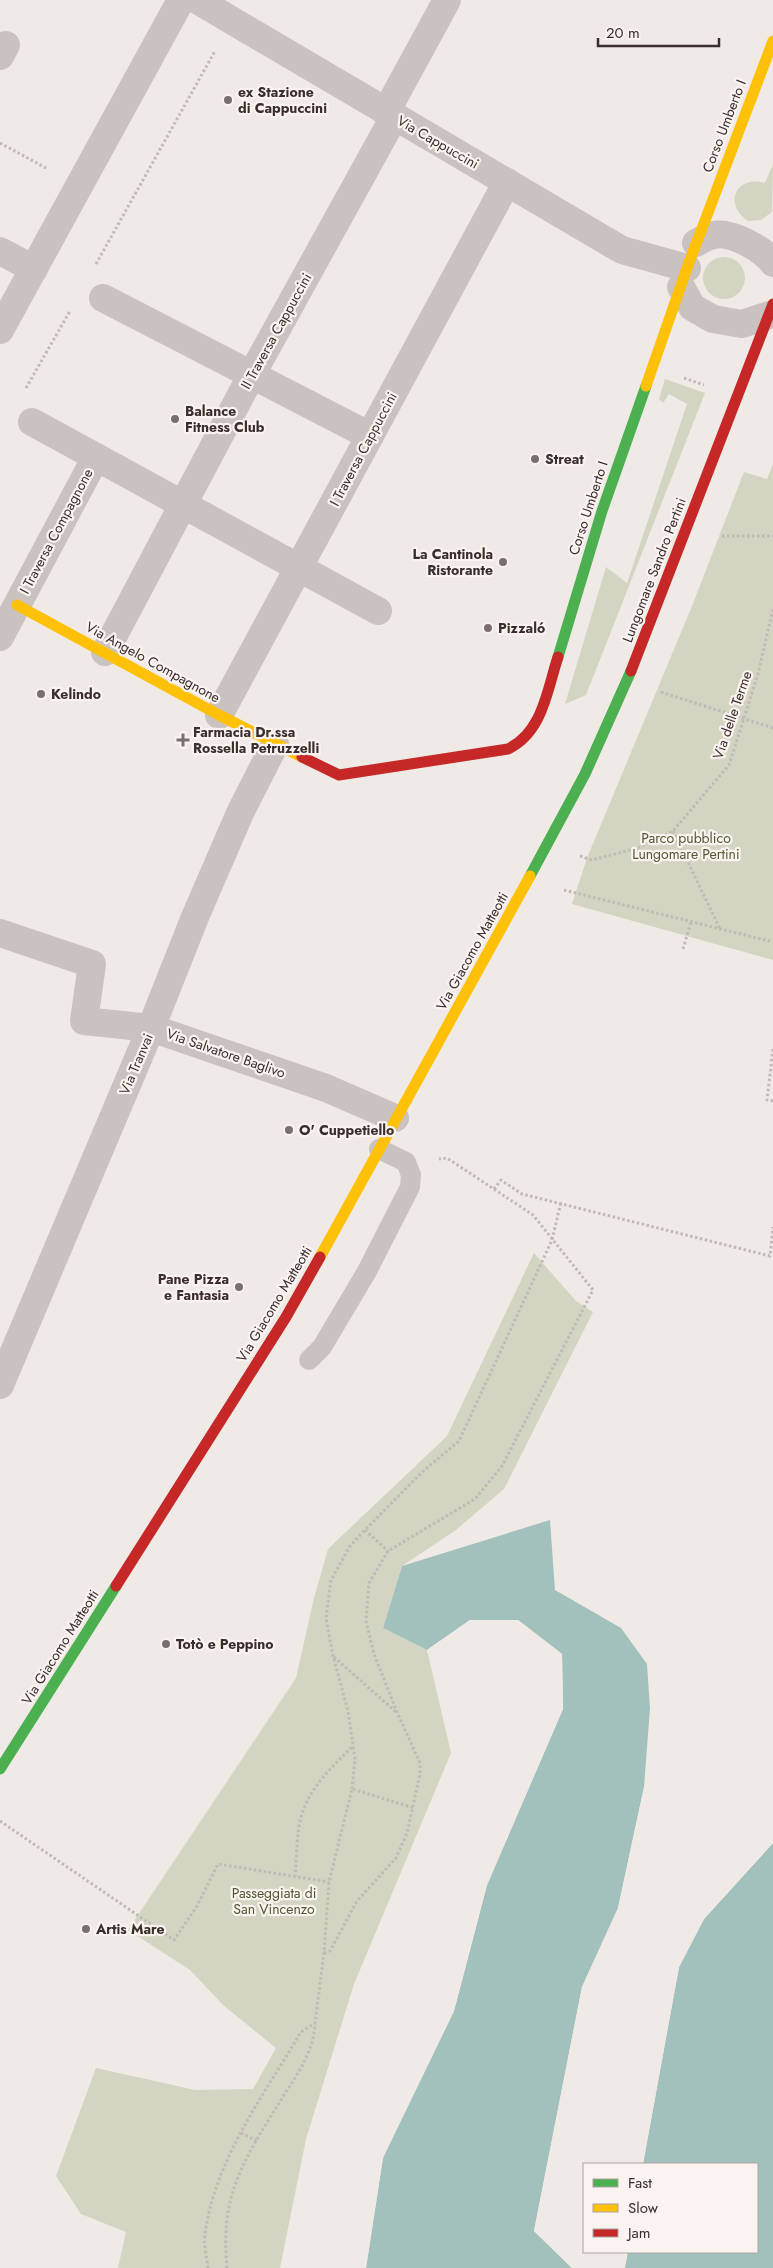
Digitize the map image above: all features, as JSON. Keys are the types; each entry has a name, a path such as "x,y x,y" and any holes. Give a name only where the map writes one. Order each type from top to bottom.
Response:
{"street":[{"path":"0,330 181,0"},
{"name":"Via Cappuccini","path":"197,0 622,250 688,266"},
{"name":"II Traversa Cappuccini","path":"105,652 182,503 390,114 447,0"},
{"name":"Corso Umberto I","path":"275,744 339,776 508,749 520,743 532,730 540,715 602,511 688,266 773,41"},
{"name":"I Traversa Cappuccini","path":"219,715 507,182"},
{"path":"771,310 742,324 713,319 692,307 688,266 716,234 740,240 767,254 773,263"},
{"path":"0,251 34,269"},
{"path":"103,298 370,436"},
{"name":"Lungomare Sandro Pertini","path":"550,840 585,774 634,665 771,310"},
{"path":"32,422 378,612"},
{"name":"I Traversa Compagnone","path":"0,637 96,457"},
{"name":"Via Angelo Compagnone","path":"17,605 275,744"},
{"name":"Via Tranvai","path":"0,1385 152,1028 195,917 240,813 275,744"},
{"name":"Via Giacomo Matteotti","path":"0,1769 286,1317 550,840"},
{"name":"Via Salvatore Baglivo","path":"0,934 92,964 84,1021 152,1028 326,1088 395,1118"}],"lane":[{"path":"309,1360 322,1346 366,1273 410,1187 411,1175 406,1162 380,1149"}],"path":[{"path":"92,271 233,21"},
{"path":"0,143 79,186"},
{"path":"24,391 73,305"},
{"path":"718,536 773,536"},
{"name":"Via delle Terme","path":"580,855 592,860 638,848 673,831 729,765 758,674 773,610"},
{"path":"657,691 773,728"},
{"path":"673,831 720,929"},
{"path":"563,890 773,942"},
{"path":"683,949 691,922"},
{"path":"773,1050 767,1100 773,1101"},
{"path":"324,1953 330,1951 357,1901 396,1858 408,1833 414,1808 420,1763 374,1654 366,1621 369,1583 388,1551 475,1499 502,1466 593,1290 533,1214 448,1158 427,1161 414,1166 406,1162"},
{"path":"494,1189 501,1180 522,1194 561,1202 770,1256 773,1227"},
{"path":"227,2268 225,2245 228,2206 242,2170 257,2141 308,2057 314,2038 324,1953 329,1882 352,1789 355,1758 348,1710 333,1656 326,1618 331,1580 350,1546 422,1472 459,1441 552,1240 561,1202"},
{"path":"365,1530 388,1551"},
{"path":"333,1656 397,1712"},
{"path":"295,1876 302,1815 312,1793 326,1773 353,1746"},
{"path":"352,1789 414,1808"},
{"path":"0,1821 174,1940 197,1906 218,1864 329,1882"},
{"path":"208,2268 204,2235 214,2196 230,2150 302,2032 315,2023"},
{"path":"241,2133 257,2141"}],"green space":[{"path":"773,164 772,212 761,220 748,221 740,214 736,206 736,192 747,183 765,183"},
{"path":"728,257 736,260 742,266 745,278 742,290 736,296 720,299 712,296 706,290 703,274 706,266 712,260"},
{"path":"665,379 705,393 586,695 565,704 606,567 627,583 687,404 669,394 663,403 659,399"},
{"name":"Parco pubblico Lungomare Pertini","path":"773,464 773,960 572,904 587,858 692,606 744,472 767,479"},
{"name":"Passeggiata di San Vincenzo","path":"534,1253 576,1301 593,1312 504,1489 456,1530 402,1566 383,1628 427,1650 451,1753 354,1984 306,2139 280,2268 118,2268 126,2232 81,2214 56,2176 96,2068 195,2090 253,2089 276,2048 223,2005 190,1970 128,1930 296,1678 314,1598 328,1549 447,1436"}],"water":[{"path":"550,1520 555,1590 621,1628 647,1664 650,1708 644,1787 618,1908 582,1987 534,2231 572,2268 366,2268 383,2158 454,2011 487,1885 563,1709 562,1654 518,1620 470,1620 427,1650 383,1628 402,1566"},
{"path":"773,1843 773,2268 625,2268 628,2253 758,2253 758,2163 643,2163 679,1967 704,1919"}],"pier":[{"path":"470,1620 518,1620 562,1654 563,1709 487,1885 454,2011 383,2157 366,2268 364,2268 380,2157 452,2010 485,1885 561,1708 559,1655 517,1622 471,1623 427,1653 427,1650"},
{"path":"647,1786 621,1909 585,1987 537,2230 575,2268 572,2268 534,2231 582,1987 618,1908 644,1787"},
{"path":"773,1841 704,1919 679,1967 643,2163 641,2163 677,1966 702,1917"}],"traffic: fast":[{"path":"558,657 602,511 646,386"},
{"path":"530,876 585,774 631,671"},
{"path":"0,1769 116,1586"}],"traffic: slow":[{"path":"646,386 687,268 773,41"},
{"path":"17,605 219,715 302,757"},
{"path":"320,1257 530,876"}],"traffic: jam":[{"path":"631,671 773,304"},
{"path":"302,757 339,775 508,749 520,742 536,721 547,696 558,657"},
{"path":"116,1586 286,1317 320,1257"}],"place":[{"name":"ex Stazione di Cappuccini","path":"228,100"},
{"name":"Balance Fitness Club","path":"175,419"},
{"name":"Streat","path":"535,459"},
{"name":"La Cantinola Ristorante","path":"503,562"},
{"name":"Pizzaló","path":"488,628"},
{"name":"Kelindo","path":"41,694"},
{"name":"Farmacia Dr.ssa Rossella Petruzzelli","path":"183,740"},
{"name":"O' Cuppetiello","path":"289,1130"},
{"name":"Pane Pizza e Fantasia","path":"239,1287"},
{"name":"Totò e Peppino","path":"166,1644"},
{"name":"Artis Mare","path":"86,1929"}]}
